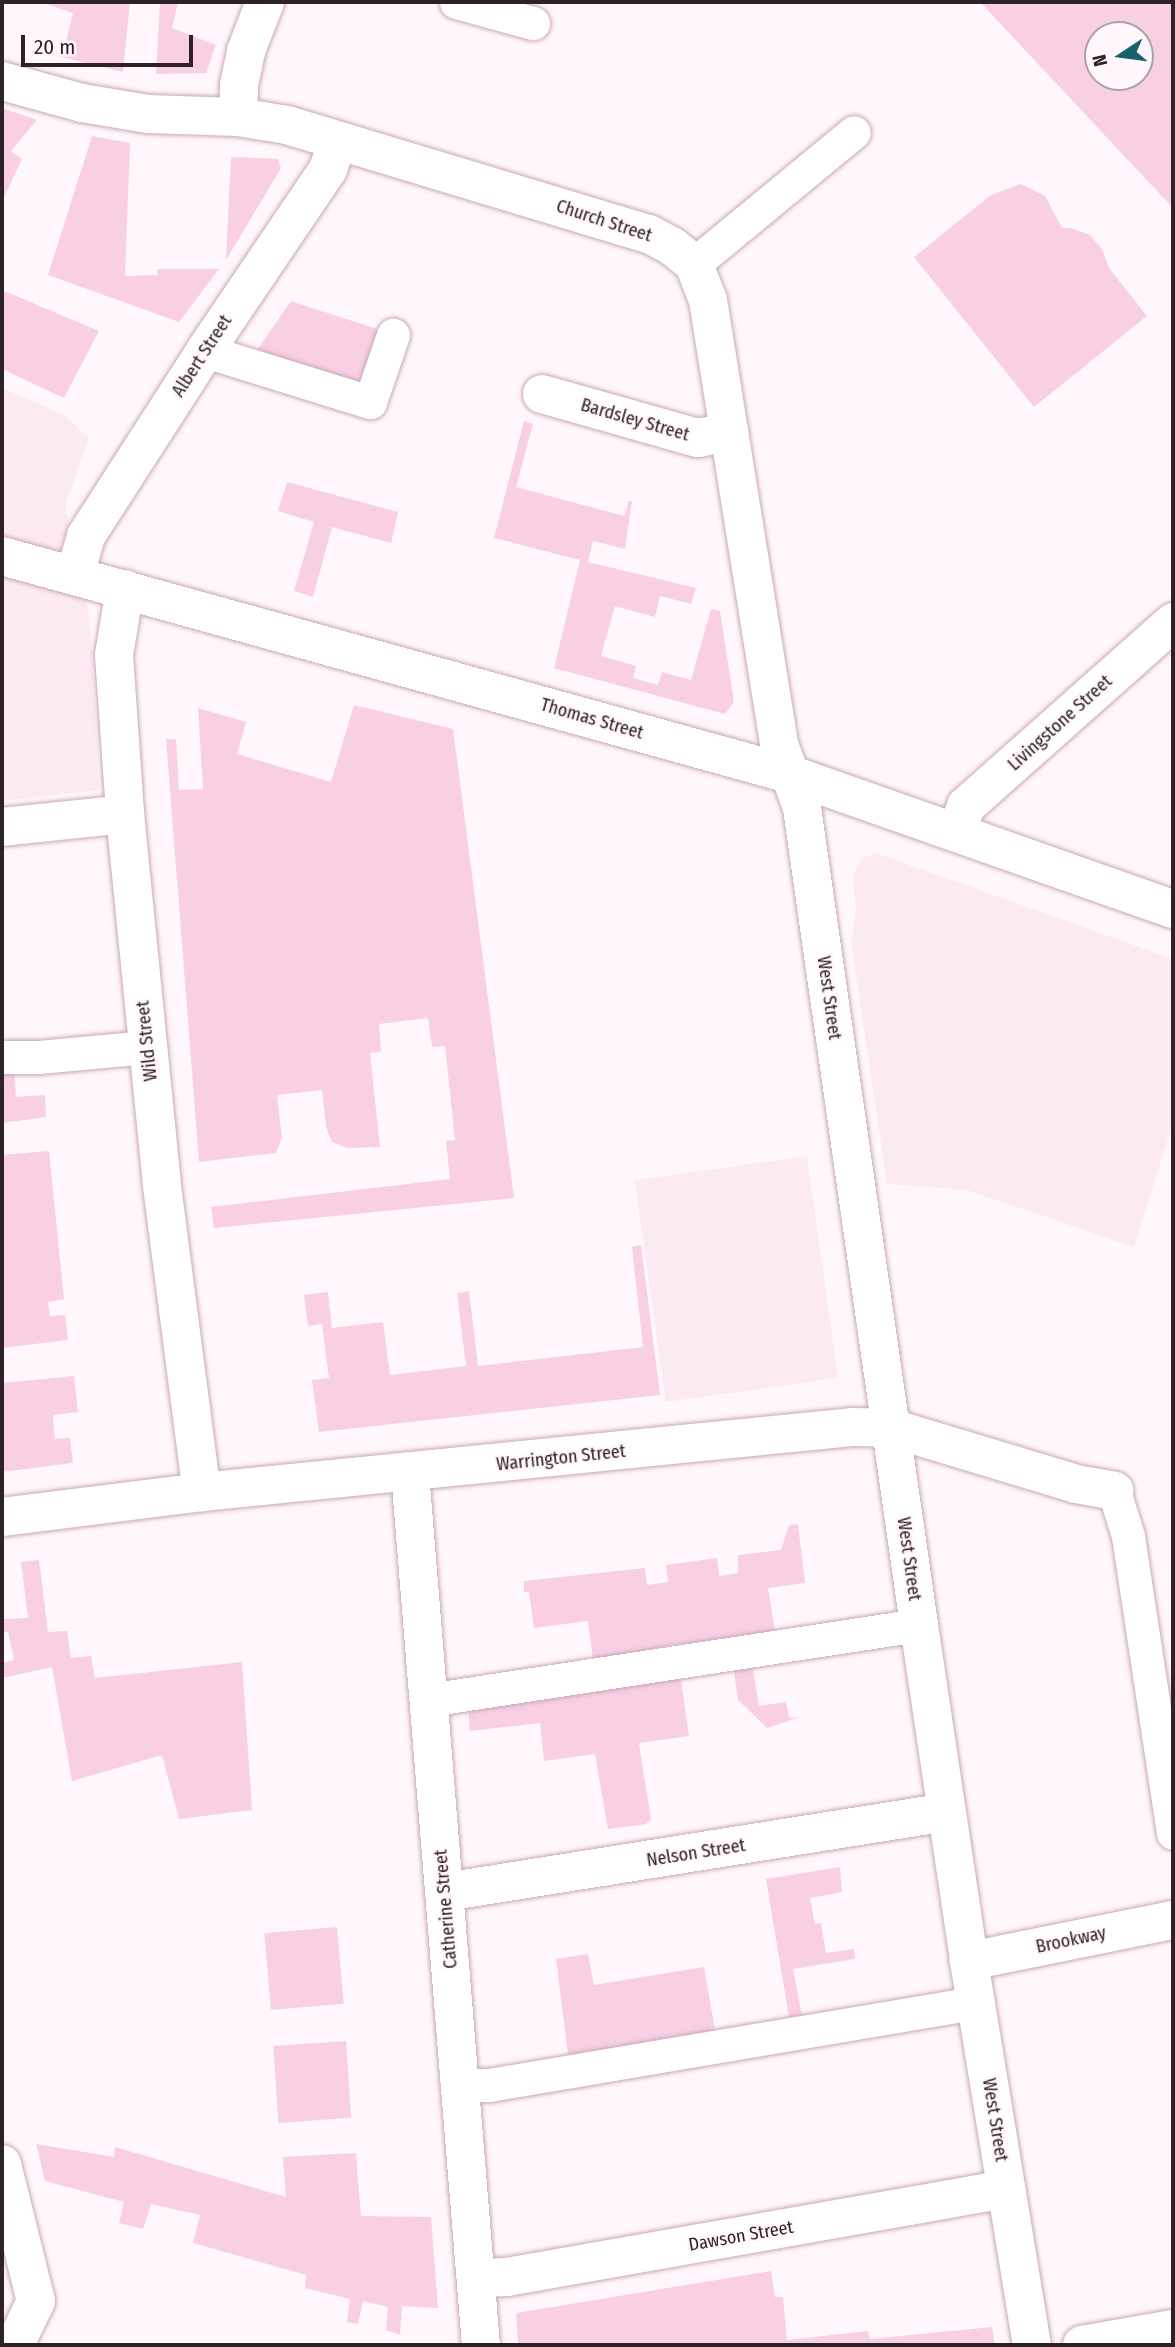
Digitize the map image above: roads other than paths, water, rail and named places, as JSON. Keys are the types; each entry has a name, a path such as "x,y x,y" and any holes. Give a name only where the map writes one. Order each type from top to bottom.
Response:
{"street":[{"path":"238,117 239,85 246,51 265,2"},
{"name":"Church Street","path":"2,81 82,103 148,114 238,117 287,125 649,234 673,247 694,264"},
{"name":"Albert Street","path":"75,575 86,536 205,351 328,169 338,141"},
{"path":"694,264 708,300 778,735 789,774"},
{"name":"Bardsley Street","path":"542,394 698,438 729,432"},
{"name":"Thomas Street","path":"2,556 789,774 1173,909"},
{"name":"Wild Street","path":"125,589 114,655 125,814 147,1046 202,1492"},
{"name":"Livingstone Street","path":"957,831 966,806 1173,622"},
{"name":"West Street","path":"789,774 802,808 975,2003 1032,2345"},
{"path":"2,827 125,814"},
{"name":"Warrington Street","path":"2,1517 202,1492 410,1474 852,1427 891,1428 1076,1484 1114,1491"},
{"name":"Catherine Street","path":"410,1474 462,2085 481,2345"},
{"name":"Nelson Street","path":"444,1892 947,1812"},
{"name":"Brookway","path":"969,1961 1173,1920"},
{"path":"2,2164 36,2301 18,2338"},
{"name":"Dawson Street","path":"476,2278 520,2275 1006,2189"},
{"path":"1082,2345 1173,2329"}],"lane":[{"path":"456,2 533,23"},
{"path":"694,264 854,132"},
{"path":"205,351 370,402 393,335"},
{"path":"2,1057 39,1058 147,1046"},
{"path":"1114,1491 1128,1536 1162,1684 1173,1833"},
{"path":"428,1700 919,1625"},
{"path":"462,2085 489,2085 975,2003"}]}
